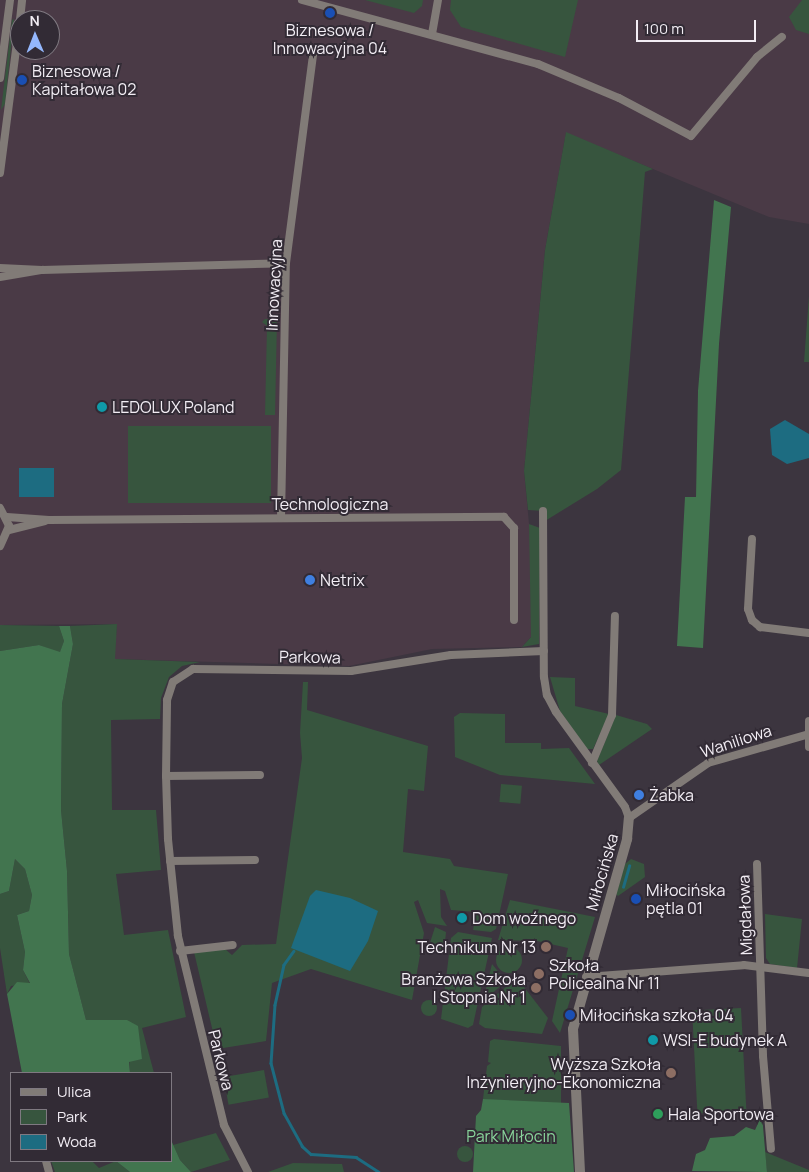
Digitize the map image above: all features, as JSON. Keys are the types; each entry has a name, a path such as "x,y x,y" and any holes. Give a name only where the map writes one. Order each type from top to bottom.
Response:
{"street":[{"path":"0,78 10,0"},
{"path":"302,0 501,52 575,78 691,136 757,57 782,37"},
{"path":"432,34 438,0"},
{"name":"Innowacyjna","path":"281,518 286,263 313,55"},
{"path":"0,173 4,123 14,60"},
{"path":"0,117 4,123"},
{"path":"0,268 42,270 286,263"},
{"path":"0,277 42,270"},
{"path":"0,508 7,516 9,530 0,546"},
{"name":"Miłocińska","path":"543,511 544,651 547,695 556,712 625,807 629,818 627,840 586,977 573,1039 580,1172"},
{"name":"Technologiczna","path":"7,516 49,520 504,517 514,528 514,620"},
{"name":"Technologiczna","path":"9,530 49,520"},
{"path":"752,539 748,609 752,620 760,627 809,633"},
{"path":"592,763 612,715 615,616"},
{"name":"Parkowa","path":"248,1172 224,1125 180,951 170,861 166,776 168,691 173,682 193,669 352,671 451,655 544,651"},
{"path":"809,721 809,747"},
{"name":"Waniliowa","path":"629,818 708,763 808,734"},
{"path":"166,776 260,775"},
{"path":"170,861 255,860"},
{"name":"Migdałowa","path":"757,864 763,1056 770,1149"},
{"path":"180,951 233,945"},
{"name":"Migdałowa","path":"586,977 760,965 809,973"}],"shaded area":[{"path":"0,0 809,0 809,224 769,217 566,133 545,250 524,471 531,545 531,637 522,647 432,649 349,666 114,659 117,624 0,625"}],"green space":[{"path":"365,0 423,0 422,6 414,13"},
{"path":"451,0 578,0 565,57 461,27 450,10"},
{"path":"802,0 809,0 809,34 796,30 789,17"},
{"path":"10,36 10,57 5,104 1,110"},
{"path":"566,132 653,169 645,172 621,470 597,489 545,521 544,511 528,510 524,471 545,250"},
{"path":"714,200 731,207 719,344 703,648 677,646 685,497 696,497 698,391"},
{"path":"809,296 809,362 804,362"},
{"path":"265,319 277,319 275,415 265,415 267,326 262,322"},
{"path":"128,426 271,426 271,503 128,503"},
{"path":"529,524 540,528 539,644 522,647 531,637"},
{"path":"117,624 115,659 200,662 182,666 169,677 161,698 160,719 111,720 112,810 156,810 161,870 116,874 124,935 168,930 186,1017 142,1028 154,1072 130,1072 127,1020 86,1020 69,954 67,871 61,810 62,704 73,644 70,626"},
{"path":"0,625 59,626 64,641 60,653 39,645 0,651"},
{"path":"59,626 70,626 73,644 62,704 61,810 67,871 69,954 86,1020 127,1020 138,1026 142,1059 129,1062 130,1072 22,1072 7,994 17,982 30,983 23,970 25,952 17,915 29,911 32,895 25,869 15,859 9,891 0,894 0,651 39,645 60,652 64,641"},
{"path":"550,677 575,678 575,706 609,714 593,749 587,749 560,711"},
{"path":"303,682 308,682 307,710 428,746 424,791 408,789 403,852 450,859 454,866 508,874 496,929 491,932 473,930 476,912 451,910 445,891 440,889 441,917 447,926 427,923 418,900 414,902 424,933 412,1000 311,969 272,983 266,1041 217,1049 194,952 225,949 232,955 242,945 276,944 302,758 300,733"},
{"path":"460,713 505,714 505,743 541,743 541,749 569,748 595,784 500,775 455,757 454,717"},
{"path":"616,715 647,724 652,729 599,765 597,761"},
{"path":"501,784 522,786 520,804 499,802"},
{"path":"15,859 25,869 32,895 29,911 17,915 25,952 23,970 30,984 11,986 7,994 0,948 0,894 9,891"},
{"path":"631,859 644,864 645,877 618,896 616,894 625,864"},
{"path":"510,900 595,917 560,1033 552,1021 568,948 537,941 498,940"},
{"path":"765,914 802,919 797,968 770,964 766,958"},
{"path":"435,927 446,932 444,952 428,949"},
{"path":"458,932 492,938 473,1025 468,1028 441,1019 451,938"},
{"path":"509,947 518,951 522,960 518,969 509,973 500,969 496,960 500,951"},
{"path":"492,964 501,975 510,978 483,1001"},
{"path":"514,980 524,987 548,1018 542,1034 485,1028 479,1024 482,1007"},
{"path":"426,1000 432,1000 437,1005 435,1014 426,1016 421,1011 421,1005"},
{"path":"741,1008 746,1111 697,1113 692,1011"},
{"path":"494,1039 561,1046 561,1103 552,1104 551,1111 483,1099 487,1066 491,1063 488,1062 490,1041"},
{"path":"264,1070 269,1098 228,1105 224,1077"},
{"name":"Park Miłocin","path":"483,1099 569,1103 574,1172 473,1172 476,1116 481,1110"},
{"path":"762,1115 767,1172 692,1171 696,1154 705,1150 710,1138 734,1136 746,1127 755,1130"},
{"path":"216,1133 230,1160 191,1172 180,1160 173,1145"},
{"path":"172,1142 180,1160 191,1172 130,1172 117,1162 172,1162"},
{"path":"465,1146 473,1154 465,1162 457,1154"},
{"path":"765,1152 809,1170 809,1172 767,1172"},
{"path":"51,1162 93,1162 99,1168 117,1162 130,1172 55,1172"},
{"path":"293,1163 342,1164 344,1172 268,1172"}],"water":[{"path":"785,420 809,434 809,458 787,464 772,455 770,429"},
{"path":"19,468 54,468 54,497 19,497"},
{"path":"316,890 350,898 378,911 368,941 350,971 291,948 310,896"}],"waterway":[{"path":"623,887 629,866"},
{"path":"294,951 284,965 275,1005 271,1063 284,1113 302,1146 311,1154 356,1157 379,1172"}],"place":[{"name":"Biznesowa / Innowacyjna 04","path":"330,13"},
{"name":"Biznesowa / Kapitałowa 02","path":"22,80"},
{"name":"LEDOLUX Poland","path":"102,407"},
{"name":"Netrix","path":"310,580"},
{"name":"Żabka","path":"639,795"},
{"name":"Miłocińska pętla 01","path":"636,899"},
{"name":"Dom woźnego","path":"462,918"},
{"name":"Technikum Nr 13","path":"546,947"},
{"name":"Szkoła Policealna Nr 11","path":"539,974"},
{"name":"Branżowa Szkoła I Stopnia Nr 1","path":"536,988"},
{"name":"Miłocińska szkoła 04","path":"570,1015"},
{"name":"WSI-E budynek A","path":"653,1040"},
{"name":"Wyższa Szkoła Inżynieryjno-Ekonomiczna","path":"671,1073"},
{"name":"Hala Sportowa","path":"658,1114"}]}
